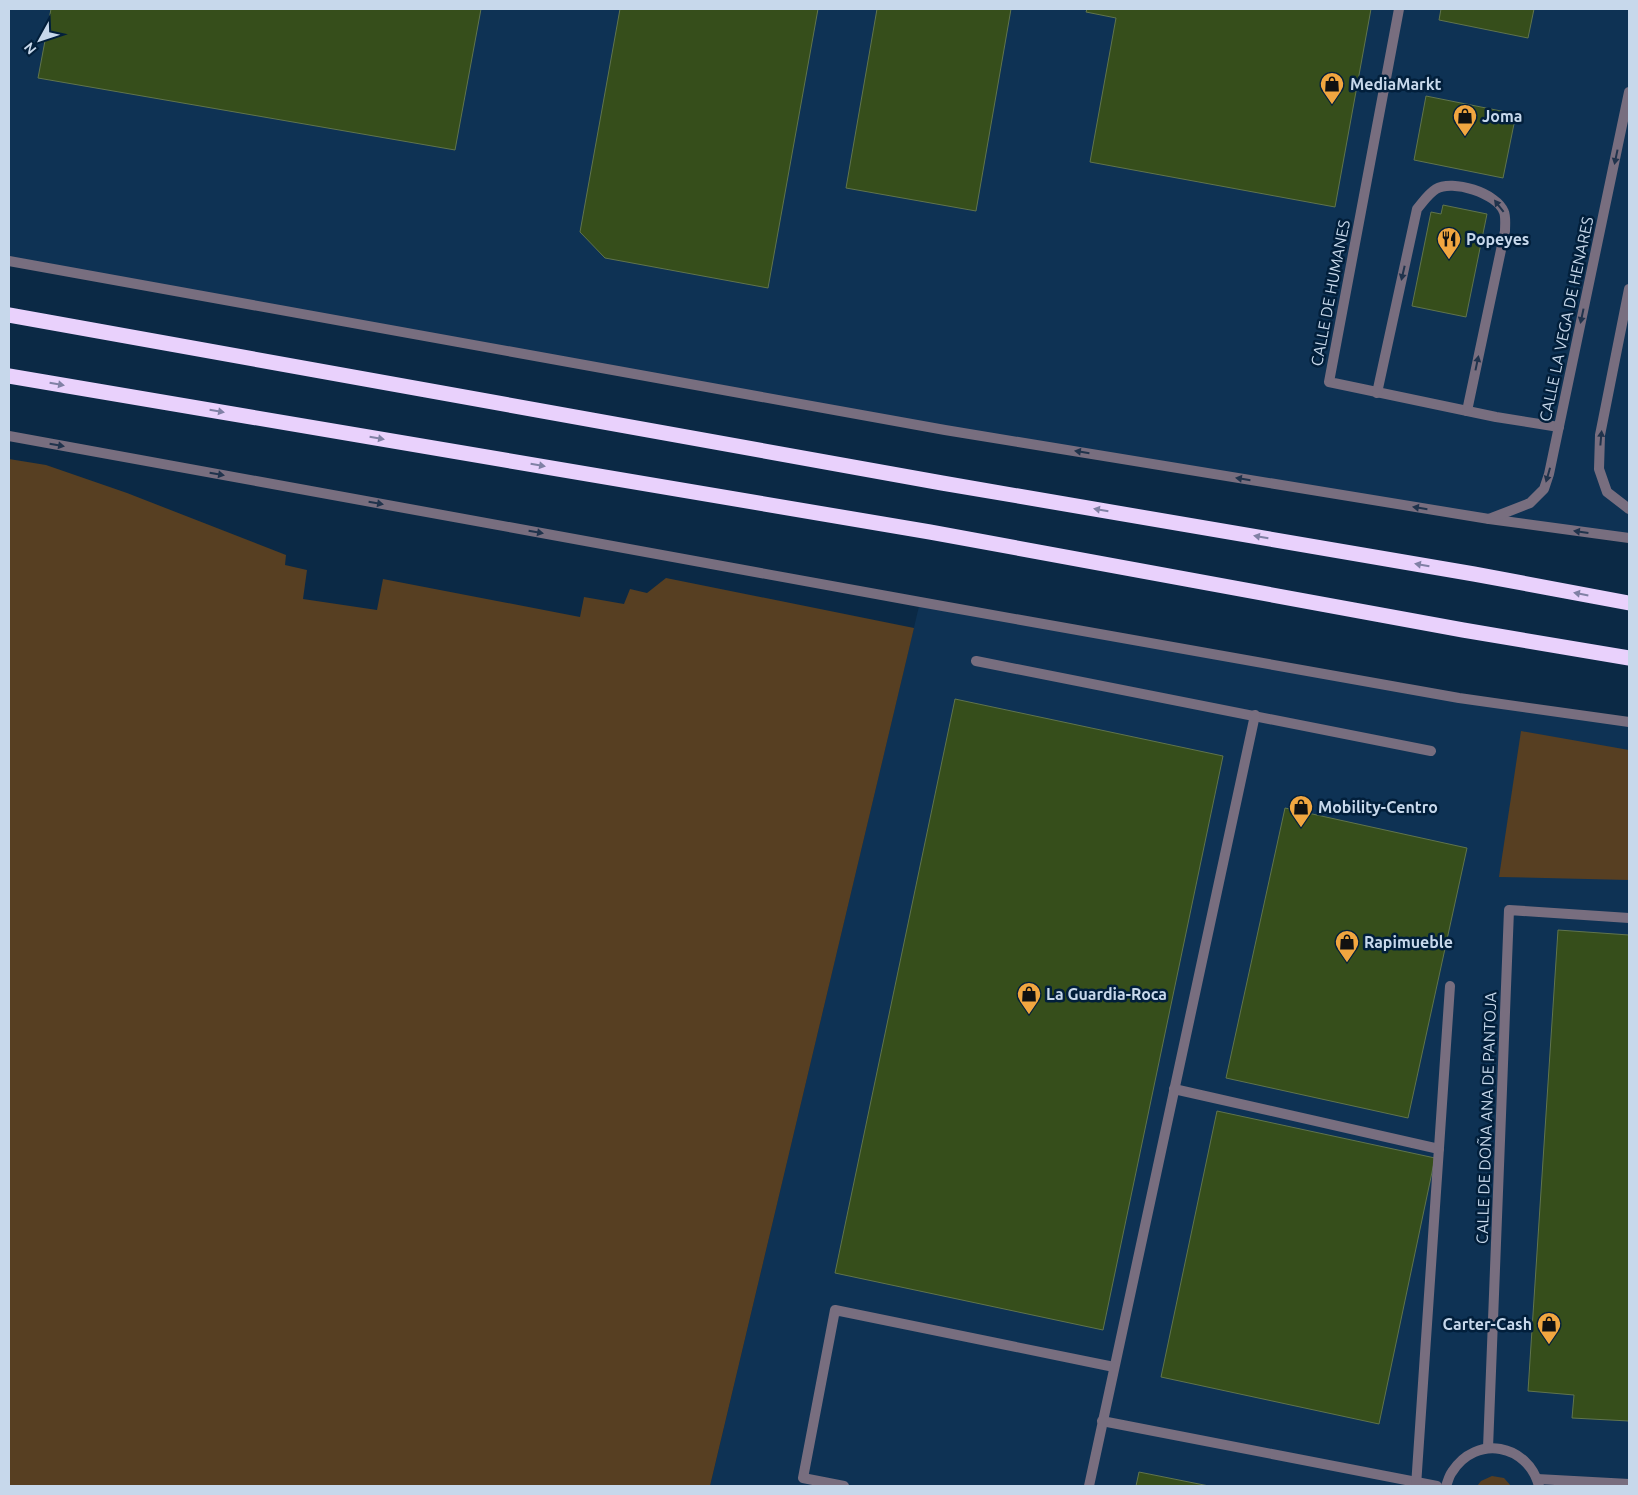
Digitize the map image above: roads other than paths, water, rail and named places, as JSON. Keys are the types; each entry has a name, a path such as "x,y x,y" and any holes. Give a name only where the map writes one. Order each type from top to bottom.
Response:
{"highway":[{"path":"9,315 942,483 1474,574 1629,603"},
{"path":"9,376 923,530 1463,630 1629,658"}],"street":[{"name":"CALLE DE HUMANES","path":"1398,9 1328,382 1467,411 1559,427"},
{"name":"CALLE LA VEGA DE HENARES","path":"1489,519 1530,503 1544,489 1549,474 1629,92"},
{"path":"1377,393 1417,209 1437,188 1452,185 1482,193 1497,200 1504,212 1505,231 1467,411"},
{"path":"9,260 945,430 1489,519 1629,538"},
{"path":"1629,289 1600,435 1599,469 1607,492 1629,509"},
{"path":"9,436 1459,698 1629,722"},
{"path":"976,661 1430,751"},
{"path":"1089,1486 1255,716"},
{"name":"CALLE DE DOÑA ANA DE PANTOJA","path":"1488,1448 1509,910 1629,918"},
{"path":"1417,1485 1450,986"},
{"path":"1174,1089 1440,1149"},
{"path":"844,1486 803,1478 835,1310 1114,1367"},
{"path":"1102,1421 1417,1485 1437,1486"},
{"path":"1446,1486 1451,1473 1461,1461 1473,1452 1488,1448 1504,1449 1518,1455 1530,1465 1538,1482 1629,1484"}],"place":[{"name":"MediaMarkt","path":"1332,105"},
{"name":"Joma","path":"1465,137"},
{"name":"Popeyes","path":"1449,260"},
{"name":"Mobility-Centro","path":"1301,828"},
{"name":"Rapimueble","path":"1347,963"},
{"name":"La Guardia-Roca","path":"1029,1015"},
{"name":"Carter-Cash","path":"1549,1345"}]}
